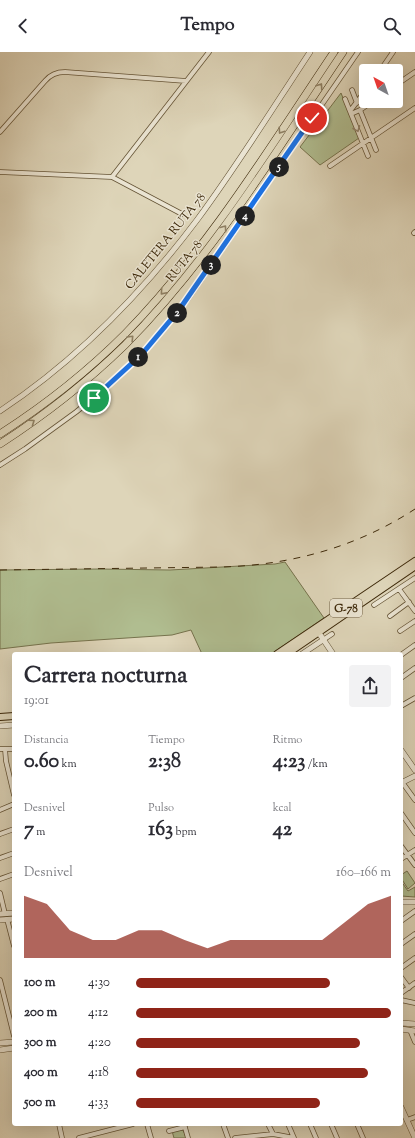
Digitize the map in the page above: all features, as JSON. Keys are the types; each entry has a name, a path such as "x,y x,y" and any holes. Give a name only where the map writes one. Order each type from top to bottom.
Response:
{"highway":[{"name":"RUTA 78","path":"0,434 42,406 78,377 124,334 154,303 190,259 231,204 334,52"},
{"name":"RUTA 78","path":"0,444 45,413 86,380 124,346 171,295 239,207 343,52"}],"main road":[{"name":"G-78","path":"290,652 317,630 415,562"},
{"name":"G-78","path":"280,652 415,566"},
{"path":"0,717 12,716"}],"street":[{"path":"112,177 209,52"},
{"name":"CALETERA RUTA 78","path":"0,411 36,385 77,352 118,313 148,280 182,239 211,199 310,52"},
{"path":"0,465 25,449 94,398 131,364 162,331 188,299 358,52"},
{"path":"385,64 393,52"},
{"path":"0,132 44,81 49,76 58,73 65,72 186,80"},
{"path":"403,80 415,72"},
{"path":"351,113 358,101 352,90"},
{"path":"345,99 368,156"},
{"path":"351,113 362,108"},
{"path":"330,166 415,108"},
{"path":"360,110 376,150"},
{"path":"0,172 112,177 182,214"},
{"path":"374,606 415,578"},
{"path":"399,588 415,610"},
{"path":"390,616 409,602"},
{"path":"400,631 415,621"},
{"path":"317,630 332,652"},
{"path":"305,652 332,634"},
{"path":"403,654 415,645"},
{"path":"403,677 415,668"},
{"path":"403,705 415,698"},
{"path":"0,726 12,725"},
{"path":"12,748 2,749 12,786"},
{"path":"403,753 415,770"},
{"path":"403,782 415,776"},
{"path":"403,783 415,800"},
{"path":"0,810 12,805"},
{"path":"403,816 415,833"},
{"path":"0,834 12,830"},
{"path":"403,849 415,865"},
{"path":"403,858 415,850"},
{"path":"0,858 12,854"},
{"path":"0,879 12,875"},
{"path":"0,893 3,914"},
{"path":"403,902 415,902"},
{"path":"403,920 415,911"},
{"path":"7,919 12,937"},
{"path":"0,920 12,919"},
{"path":"403,943 415,934"},
{"path":"403,967 415,958"},
{"path":"0,980 12,1028"},
{"path":"403,980 409,988"},
{"path":"403,992 415,983"},
{"path":"403,1001 415,1004"},
{"path":"403,1023 415,1024"},
{"path":"412,1031 415,1042"},
{"path":"0,1043 12,1042"},
{"path":"0,1050 12,1048"},
{"path":"403,1111 415,1138"},
{"path":"407,1120 415,1117"},
{"path":"59,1126 62,1138"},
{"path":"79,1138 125,1126"},
{"path":"148,1126 151,1138"},
{"path":"169,1131 182,1126"},
{"path":"184,1126 188,1138"},
{"path":"224,1126 228,1138"},
{"path":"269,1126 273,1134"},
{"path":"289,1126 294,1138"},
{"path":"311,1126 316,1138"},
{"path":"332,1126 337,1138"},
{"path":"358,1126 363,1138"},
{"path":"235,1138 273,1134 294,1138"}],"green space":[{"path":"341,93 359,138 320,165 300,147"},
{"path":"285,562 324,618 274,652 201,652 191,630 172,635 51,643 0,649 0,570 170,570 275,564"},
{"path":"407,871 415,883 408,889 403,881 403,874"},
{"path":"403,884 408,891 415,887 415,897 403,896"},
{"path":"183,1129 186,1138 174,1138 172,1131"}],"railway":[{"path":"0,570 222,567 273,562 323,552 347,544 370,534 415,509"}],"route":[{"path":"94,398 142,354 188,299 312,118"}]}
